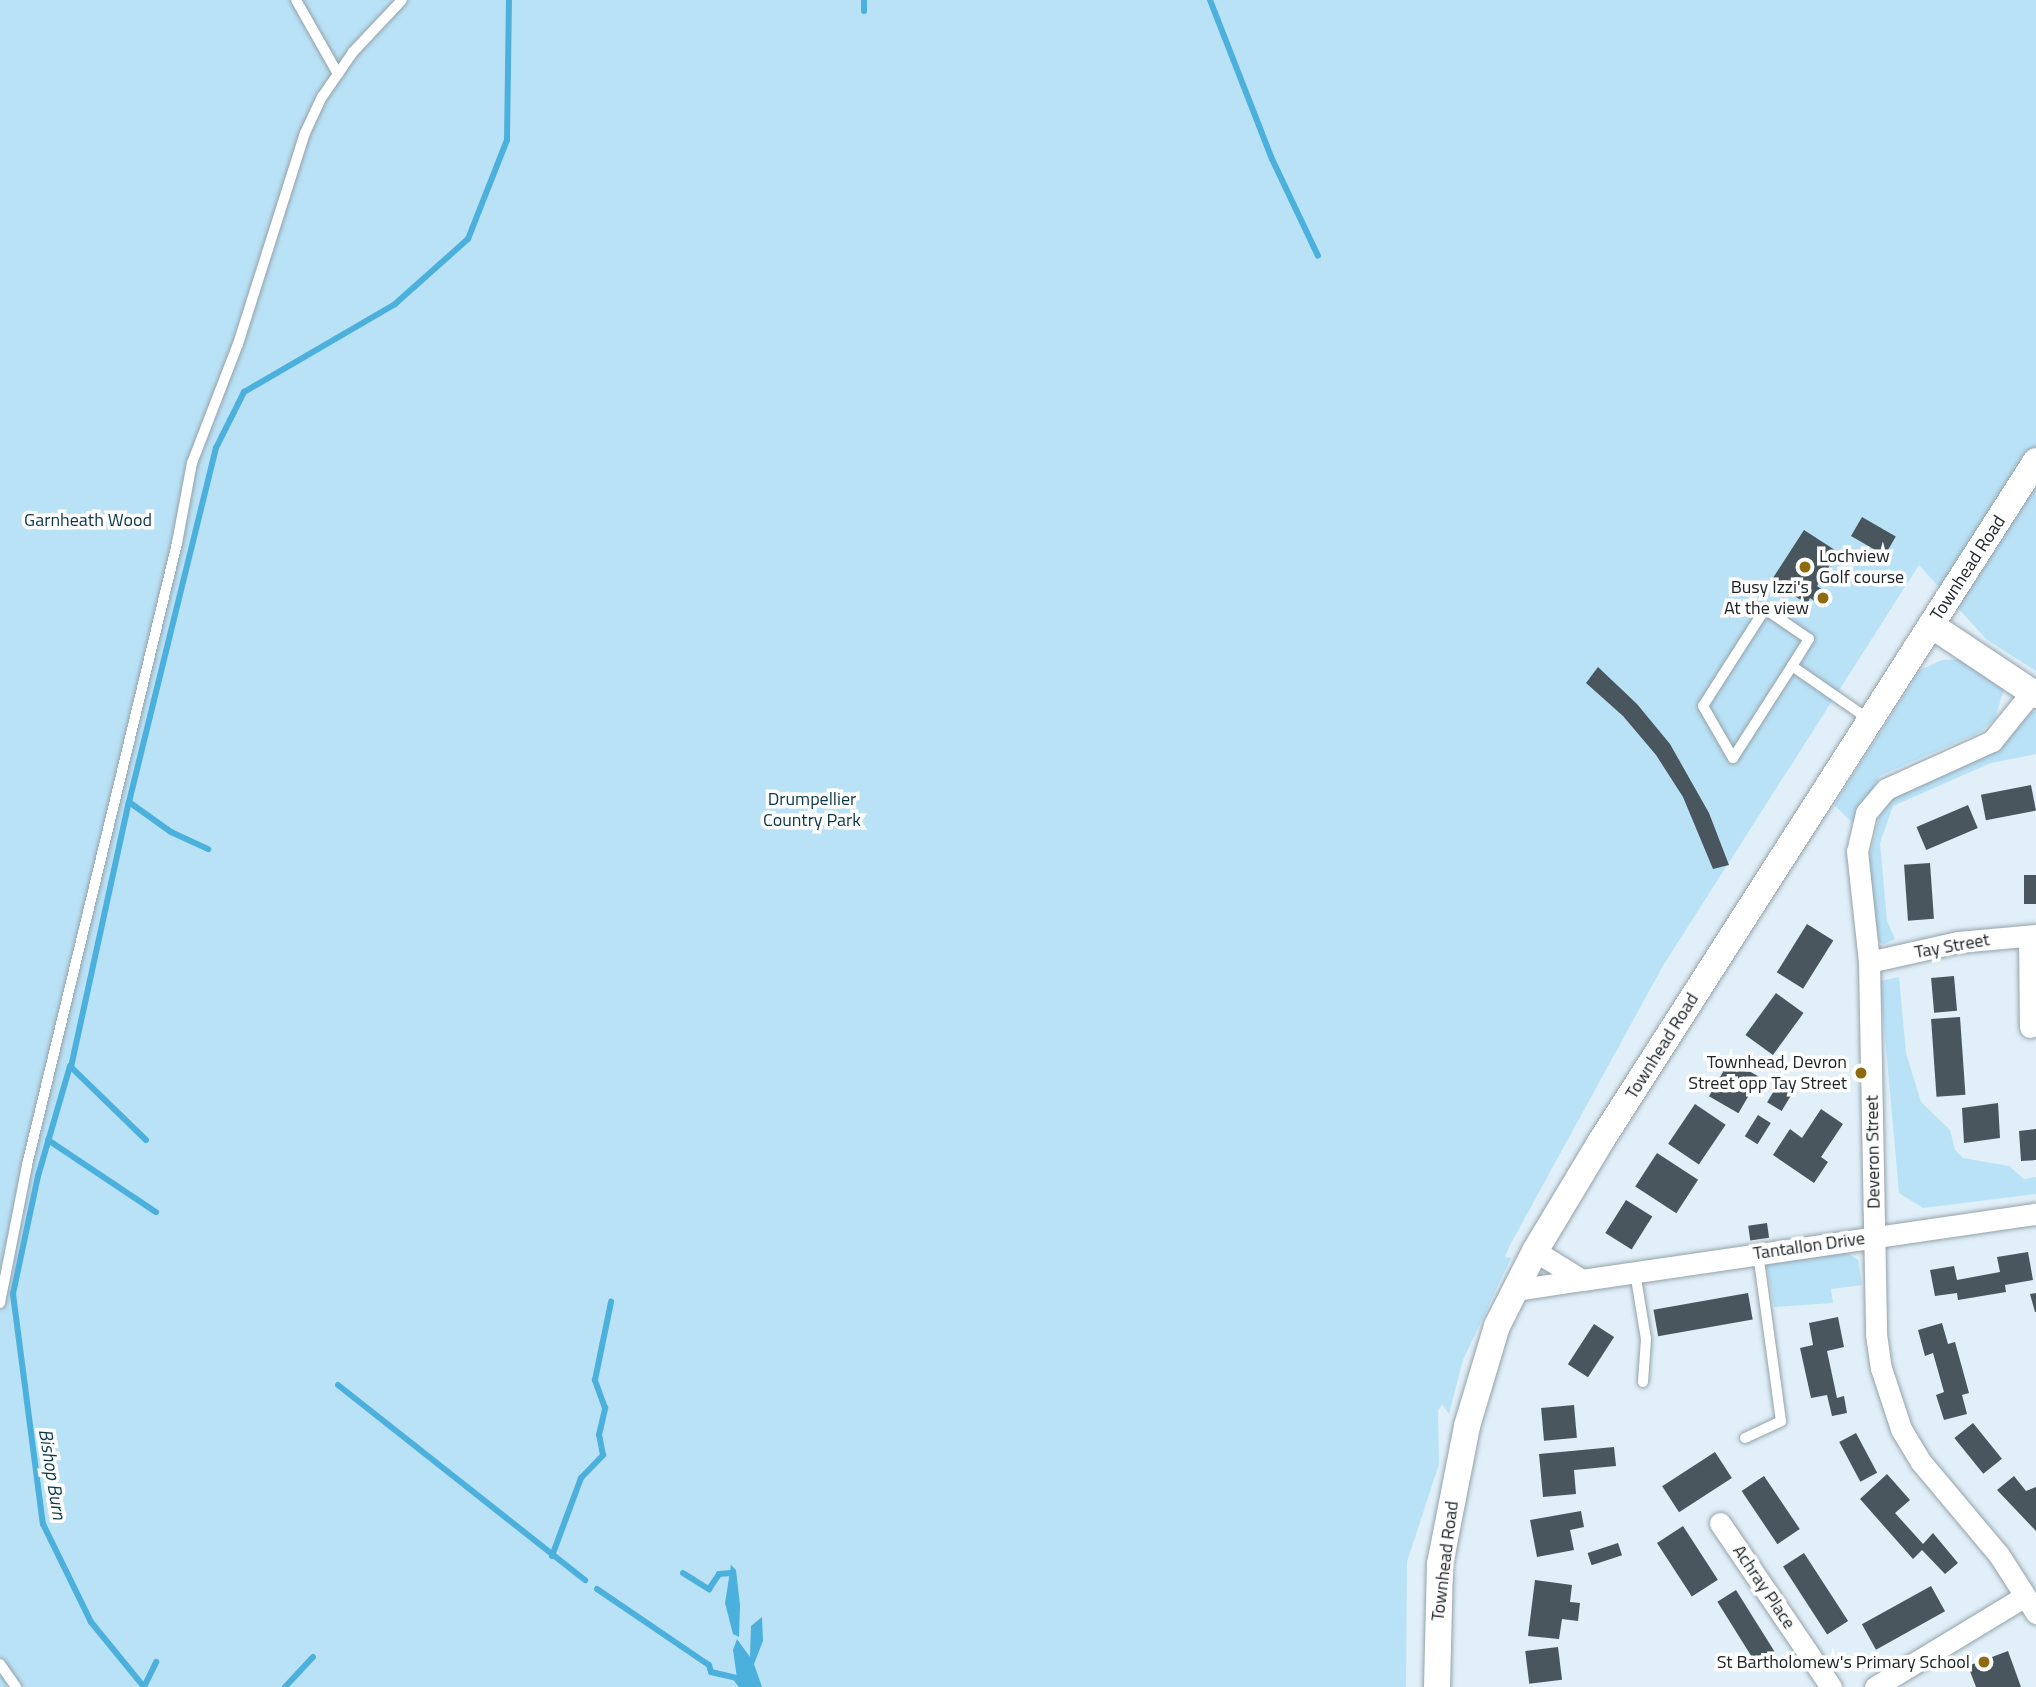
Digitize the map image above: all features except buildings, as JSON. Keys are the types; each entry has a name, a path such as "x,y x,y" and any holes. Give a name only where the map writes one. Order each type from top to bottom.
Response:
{"street":[{"name":"Townhead Road","path":"1437,1687 1436,1604 1453,1492 1480,1381 1497,1326 1535,1251 2036,461"},
{"path":"1931,625 2034,694"},
{"name":"Deveron Street","path":"2031,1605 1999,1555 1921,1462 1901,1429 1881,1368 1875,1237 1869,962 1857,851 1866,813 1886,789 1909,775 1992,741 2034,694"},
{"path":"2030,1027 2033,935"},
{"name":"Tay Street","path":"1869,962 1958,942 2033,935"},
{"name":"Tantallon Drive","path":"1516,1290 2036,1214"},
{"path":"1535,1251 1582,1280"},
{"name":"Achray Place","path":"1720,1523 1831,1687"},
{"path":"1875,1687 2031,1605"}],"lane":[{"path":"296,0 338,74"},
{"path":"0,1303 27,1165 177,543 192,463 238,344 305,133 338,74 367,34 402,0"},
{"path":"1765,609 1809,639 1792,666 1733,758 1703,706 1765,609"},
{"path":"1792,666 1870,720"},
{"path":"1745,1438 1781,1421 1758,1253"},
{"path":"1634,1272 1646,1339 1643,1382"},
{"path":"0,1664 16,1687"}],"green space":[{"name":"Drumpellier Country Park","path":"0,0 2036,0 2036,671 1986,639 1919,565 1664,964 1509,1247 1505,1257 1511,1258 1463,1360 1449,1414 1442,1404 1438,1411 1439,1464 1407,1562 1406,1687 0,1687"},
{"path":"1964,659 2005,685 1995,719 1980,732 1880,776 1854,824 1834,805 1920,670 1942,660"},
{"path":"2029,711 2036,712 2036,754 1991,763 1893,806 1880,843 1887,921 1895,939 1883,945 1875,937 1868,865 1882,805 1893,793"},
{"path":"1899,977 1906,1053 1921,1102 1950,1130 1955,1150 1963,1158 2009,1166 2024,1179 2036,1177 2036,1194 1923,1208 1899,1193 1880,981"},
{"path":"1846,1252 1858,1260 1862,1285 1831,1289 1833,1303 1774,1307 1766,1261"}],"water":[{"path":"731,1565 736,1570 740,1605 739,1637 733,1634 725,1603"},
{"path":"762,1617 763,1641 754,1664 762,1687 739,1687 731,1677 737,1678 733,1650 737,1639 750,1657 751,1626"}],"waterway":[{"path":"71,1067 129,802 216,448 244,392 395,304 468,239 507,140 509,0"},
{"path":"864,0 864,11"},
{"path":"1210,0 1272,159 1318,256"},
{"path":"129,802 171,832 208,849"},
{"name":"Bishop Burn","path":"146,1140 70,1066 38,1176 13,1294 43,1524 91,1622 144,1687 156,1662"},
{"path":"48,1140 156,1212"},
{"path":"552,1556 581,1478 603,1455 599,1435 605,1408 595,1380 611,1302"},
{"path":"338,1385 585,1580"},
{"path":"683,1573 709,1589 719,1574 731,1573"},
{"path":"597,1589 709,1665 711,1672 737,1678"},
{"path":"285,1687 313,1657"}],"place":[{"name":"Lochview Golf course","path":"1805,567"},
{"name":"Busy Izzi's At the view","path":"1823,598"},
{"name":"Townhead, Devron Street opp Tay Street","path":"1861,1073"},
{"name":"St Bartholomew's Primary School","path":"1984,1662"}],"park label":[{"name":"Garnheath Wood","path":"88,520"}]}
